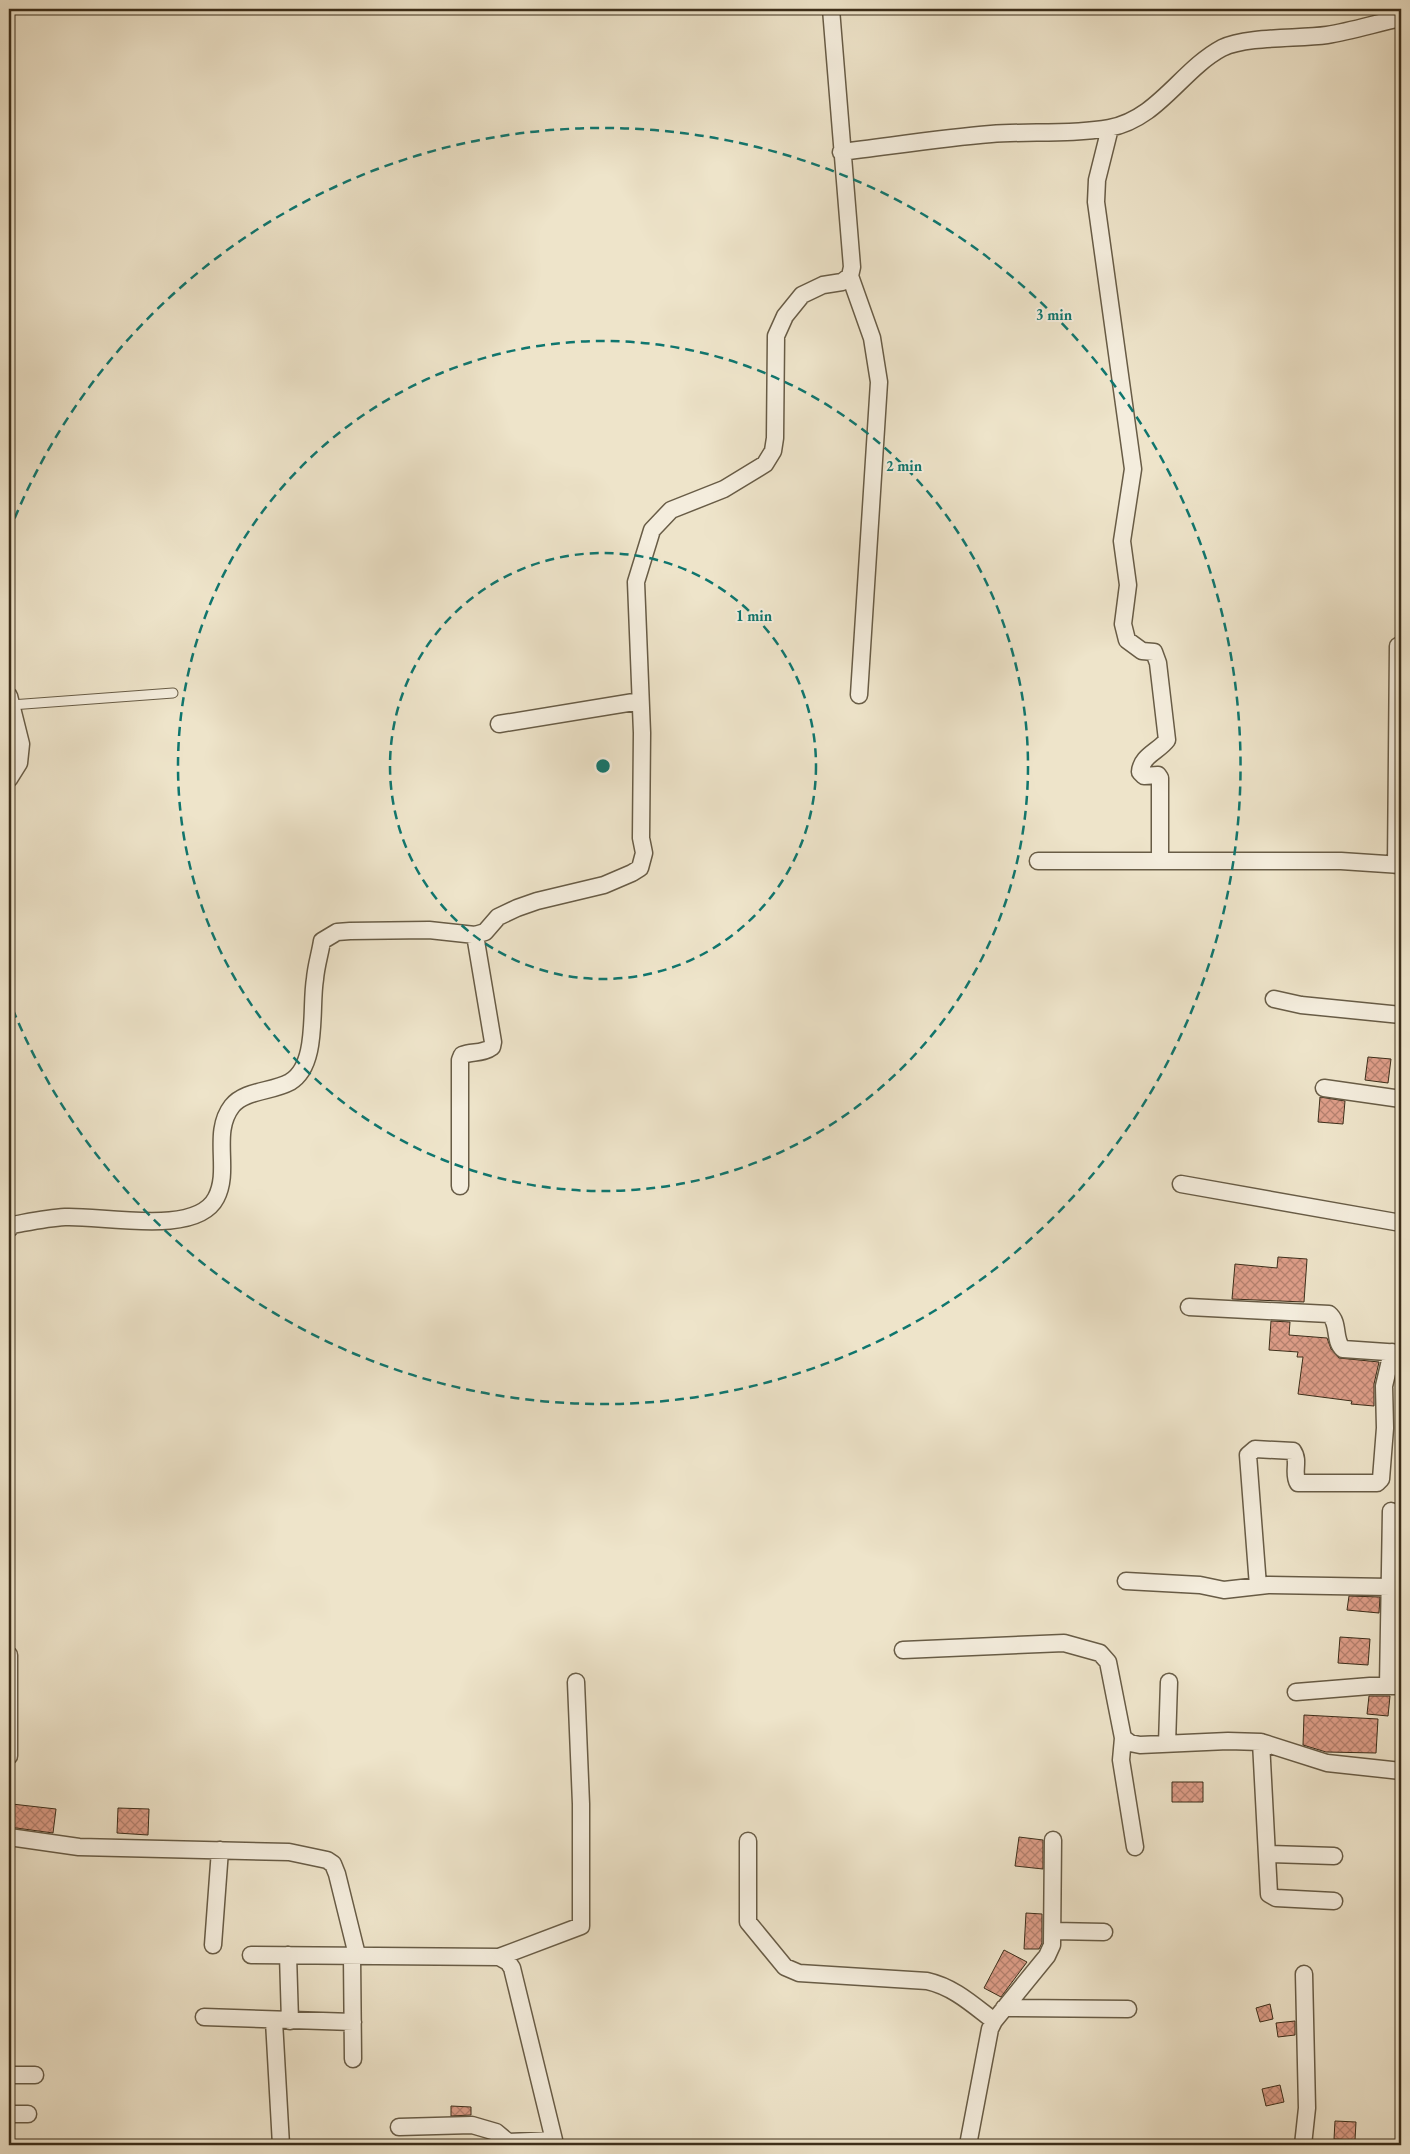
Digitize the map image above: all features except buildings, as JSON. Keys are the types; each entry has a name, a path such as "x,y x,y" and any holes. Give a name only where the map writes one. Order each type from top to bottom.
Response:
{"street":[{"path":"830,9 852,268 850,276 872,338 879,382 859,695"},
{"path":"841,152 993,134 1058,133 1110,128 1134,120 1157,104 1208,57 1224,47 1281,38 1327,35 1401,18"},
{"path":"1110,128 1096,180 1096,202 1133,469 1122,541 1128,585 1123,624 1127,640 1142,651 1154,652 1158,663 1167,740 1147,757 1140,767 1140,772 1144,776 1158,775 1160,778 1160,861"},
{"path":"9,1228 12,1225 66,1217 132,1222 171,1220 200,1215 215,1200 221,1188 222,1123 231,1107 241,1097 258,1094 290,1082 299,1074 310,1050 314,979 322,941 337,932 430,930 475,935 485,932 498,917 516,908 604,885 640,868 644,853 641,838 640,701 636,582 652,530 671,510 724,488 765,464 773,451 775,438 776,336 785,316 802,294 823,285 842,282 850,276"},
{"path":"1038,861 1341,862 1399,865 1398,646"},
{"path":"9,779 19,763 21,753 21,744 10,700"},
{"path":"499,724 640,701"},
{"path":"460,1186 460,1060 462,1055 466,1053 488,1050 492,1047 493,1042 475,935"},
{"path":"1274,999 1301,1005 1401,1015"},
{"path":"1324,1088 1401,1099"},
{"path":"1181,1184 1398,1219"},
{"path":"1189,1307 1329,1314 1335,1321 1339,1346 1343,1349 1396,1352 1384,1386 1385,1428 1381,1480 1377,1483 1298,1483 1296,1479 1296,1457 1293,1452 1255,1449 1248,1455 1258,1586"},
{"path":"1296,1692 1395,1686 1390,1587 1391,1512"},
{"path":"1126,1581 1200,1585 1224,1590 1258,1586 1390,1587"},
{"path":"903,1650 1064,1642 1100,1653 1108,1662 1123,1738 1121,1760 1136,1847"},
{"path":"9,1656 9,1756"},
{"path":"251,1954 499,1957 581,1926 581,1804 576,1682"},
{"path":"1167,1744 1169,1682"},
{"path":"1123,1738 1130,1743 1140,1745 1261,1742 1327,1763 1401,1771"},
{"path":"1261,1742 1269,1894 1272,1897 1334,1900"},
{"path":"9,1837 79,1847 289,1852 327,1860 333,1864 336,1874 354,1956 353,2059"},
{"path":"968,2145 987,2037 1000,2015 1047,1956 1052,1945 1054,1931 1054,1840"},
{"path":"748,1841 748,1922 785,1967 798,1973 927,1981 950,1988 1000,2015 1128,2009"},
{"path":"213,1945 220,1850"},
{"path":"1267,1854 1334,1856"},
{"path":"1054,1931 1104,1932"},
{"path":"281,2145 282,2021 288,1955"},
{"path":"399,2127 472,2125 496,2132 508,2142 555,2143 512,1968 508,1962 499,1957"},
{"path":"1302,2145 1307,2098 1304,1974"},
{"path":"204,2017 353,2022"},
{"path":"9,2075 35,2074"},
{"path":"9,2114 28,2114"}],"lane":[{"path":"10,700 173,693"}]}
